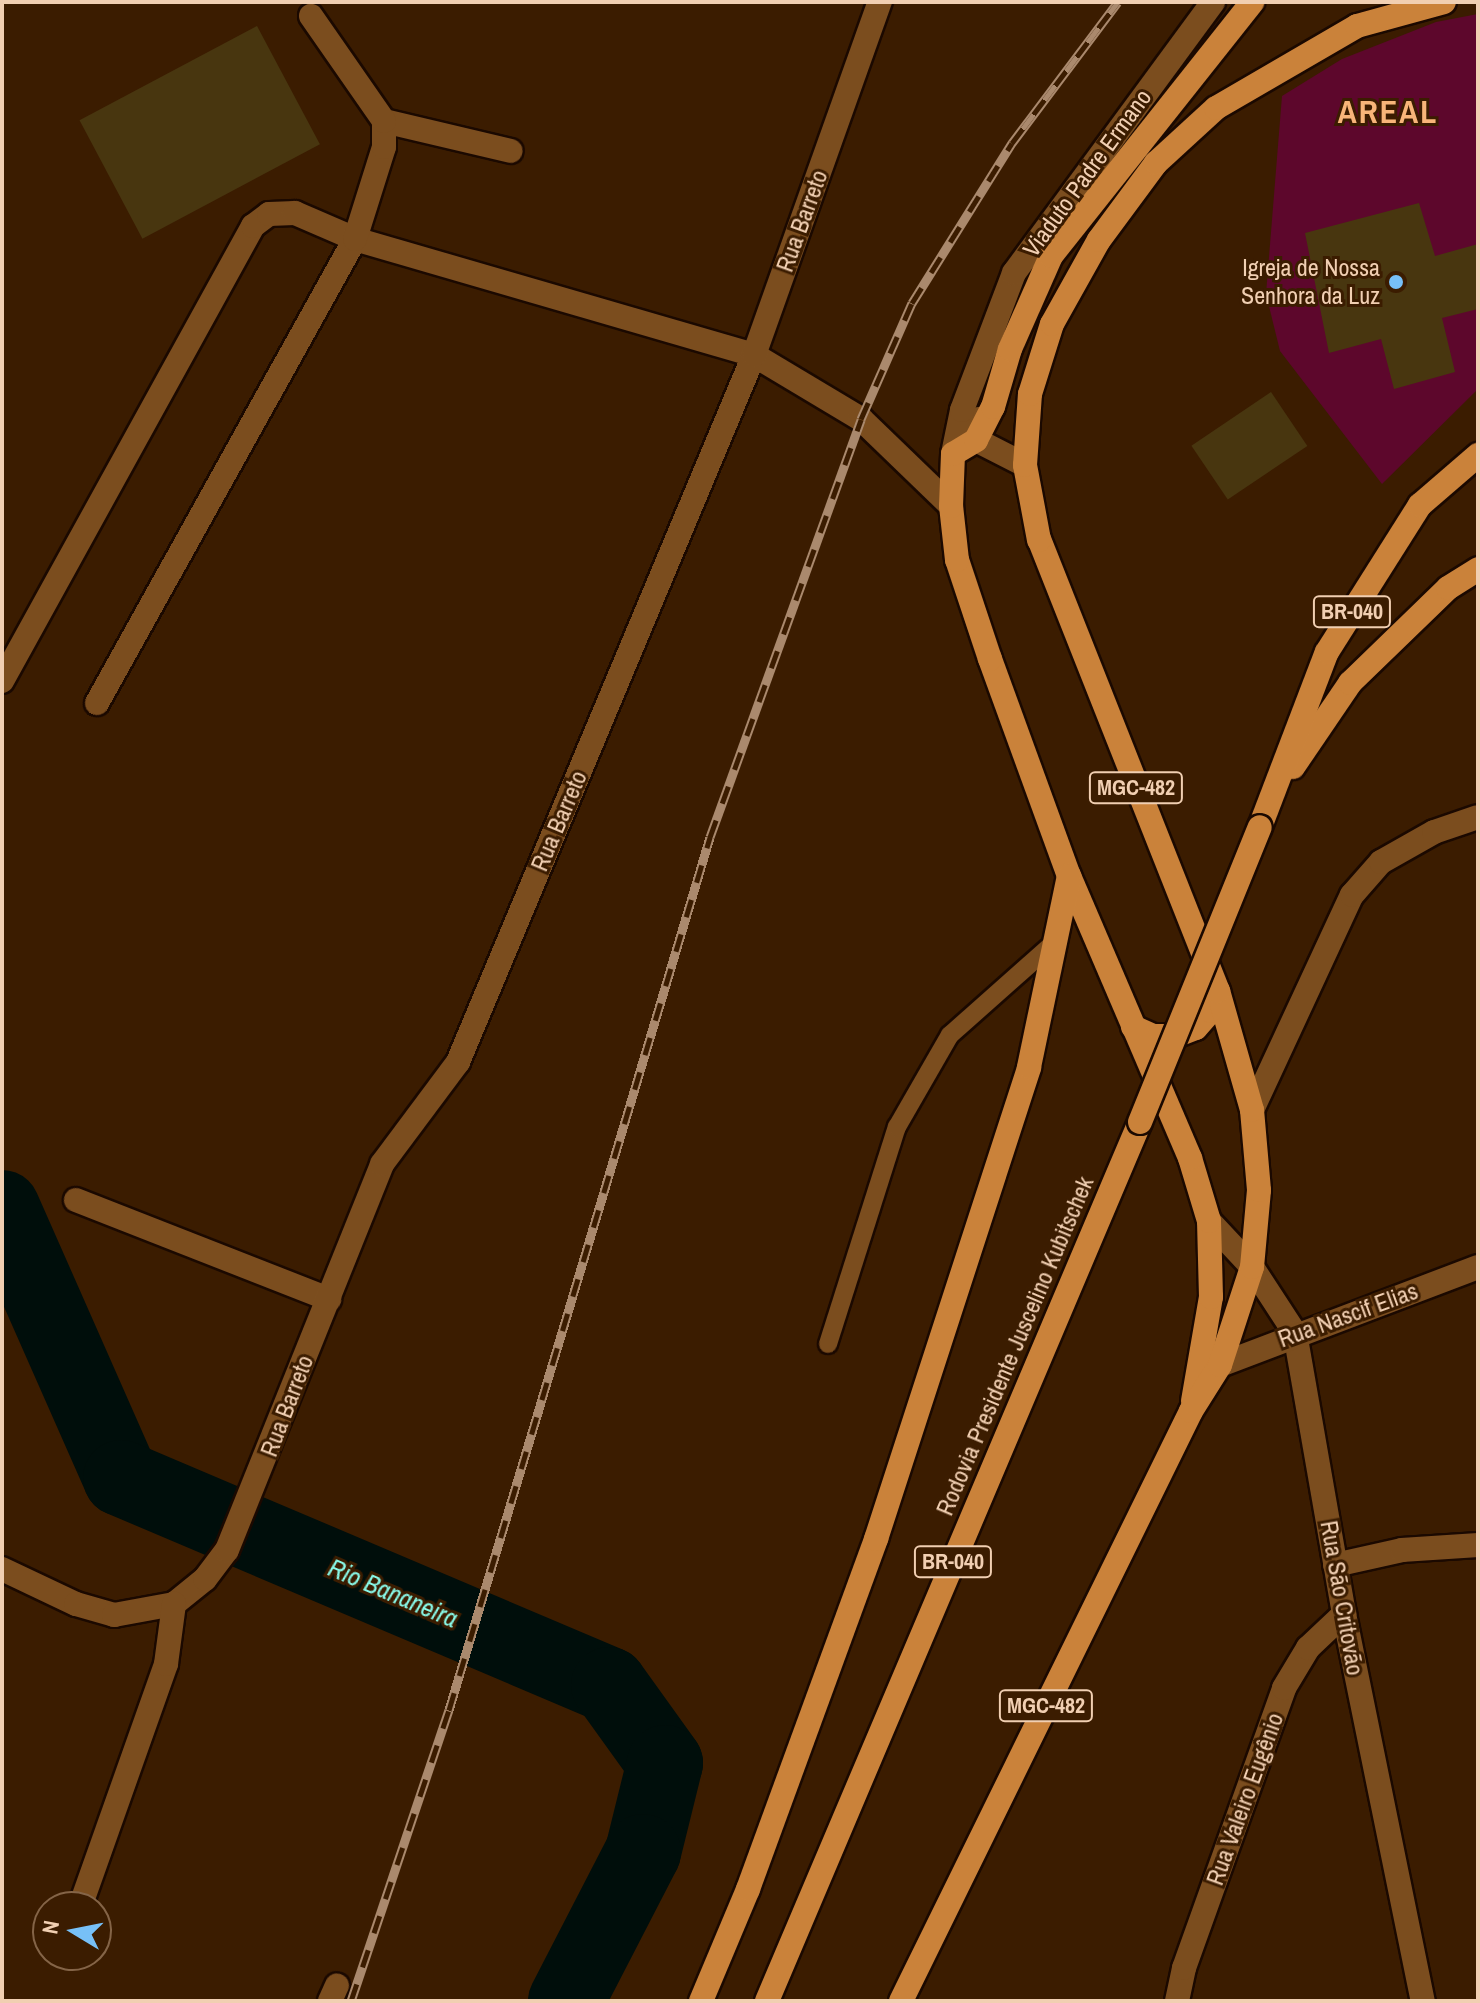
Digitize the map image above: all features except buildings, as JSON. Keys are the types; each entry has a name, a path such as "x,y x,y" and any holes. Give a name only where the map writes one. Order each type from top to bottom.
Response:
{"highway":[{"path":"953,454 976,440 1051,256 1252,2"},
{"name":"MGC-482","path":"901,2001 1191,1411 1220,1365 1252,1267 1259,1190 1252,1110 1218,991 1043,554 1025,465 1030,394 1052,324 1099,240 1156,163 1216,108 1357,26 1431,3"},
{"name":"MGC-482","path":"953,454 951,506 957,560 1069,876 1190,1158 1209,1221 1211,1297 1191,1411"},
{"name":"Rodovia Presidente Juscelino Kubitschek","path":"767,2001 1140,1122 1272,799 1327,652 1420,505 1478,455"},
{"name":"Rodovia Presidente Juscelino Kubitschek","path":"1272,799 1350,683 1448,588 1478,569"},
{"path":"701,2001 748,1889 876,1539 1029,1067 1069,876"},
{"path":"1133,1027 1153,1036 1175,1036 1196,1028 1211,1011 1218,991"}],"street":[{"name":"Rua Barreto","path":"174,1604 205,1579 227,1550 250,1502 382,1164 458,1062 754,355 880,2"},
{"name":"Viaduto Padre Ermano","path":"983,357 1014,273 1213,2"},
{"path":"97,703 355,239 384,147 384,121 311,16"},
{"path":"384,121 511,151"},
{"path":"2,681 253,226 269,214 295,213 355,239 754,355 861,419 951,506"},
{"path":"983,357 976,440 1025,465"},
{"path":"953,454 962,410 983,357"},
{"path":"1252,1110 1352,895 1381,862 1434,832 1478,817"},
{"path":"76,1200 329,1299"},
{"name":"Rua São Critovão","path":"1209,1221 1252,1267 1295,1333 1344,1614 1423,2001"},
{"name":"Rua Nascif Elias","path":"1220,1365 1295,1333 1478,1267"},
{"path":"1335,1565 1402,1550 1478,1545"},
{"path":"2,1569 76,1604 114,1615 174,1604 166,1664 86,1891"},
{"name":"Rua Valeiro Eugênio","path":"1177,2001 1184,1968 1284,1688 1308,1648 1344,1614"}],"lane":[{"path":"828,1344 897,1127 950,1035 1056,941"}],"shaded area":[{"path":"1478,14 1478,389 1382,484 1280,351 1266,294 1282,96 1342,59 1436,22"}],"waterway":[{"name":"Rio Bananeira","path":"2,1208 121,1478 609,1685 665,1763 643,1852 566,2001"}],"railway":[{"path":"351,2001 449,1710 710,837 861,419 912,303 1012,143 1118,2"}],"place":[{"name":"Igreja de Nossa Senhora da Luz","path":"1396,282"}],"district":[{"name":"AREAL","path":"1388,112"}]}
